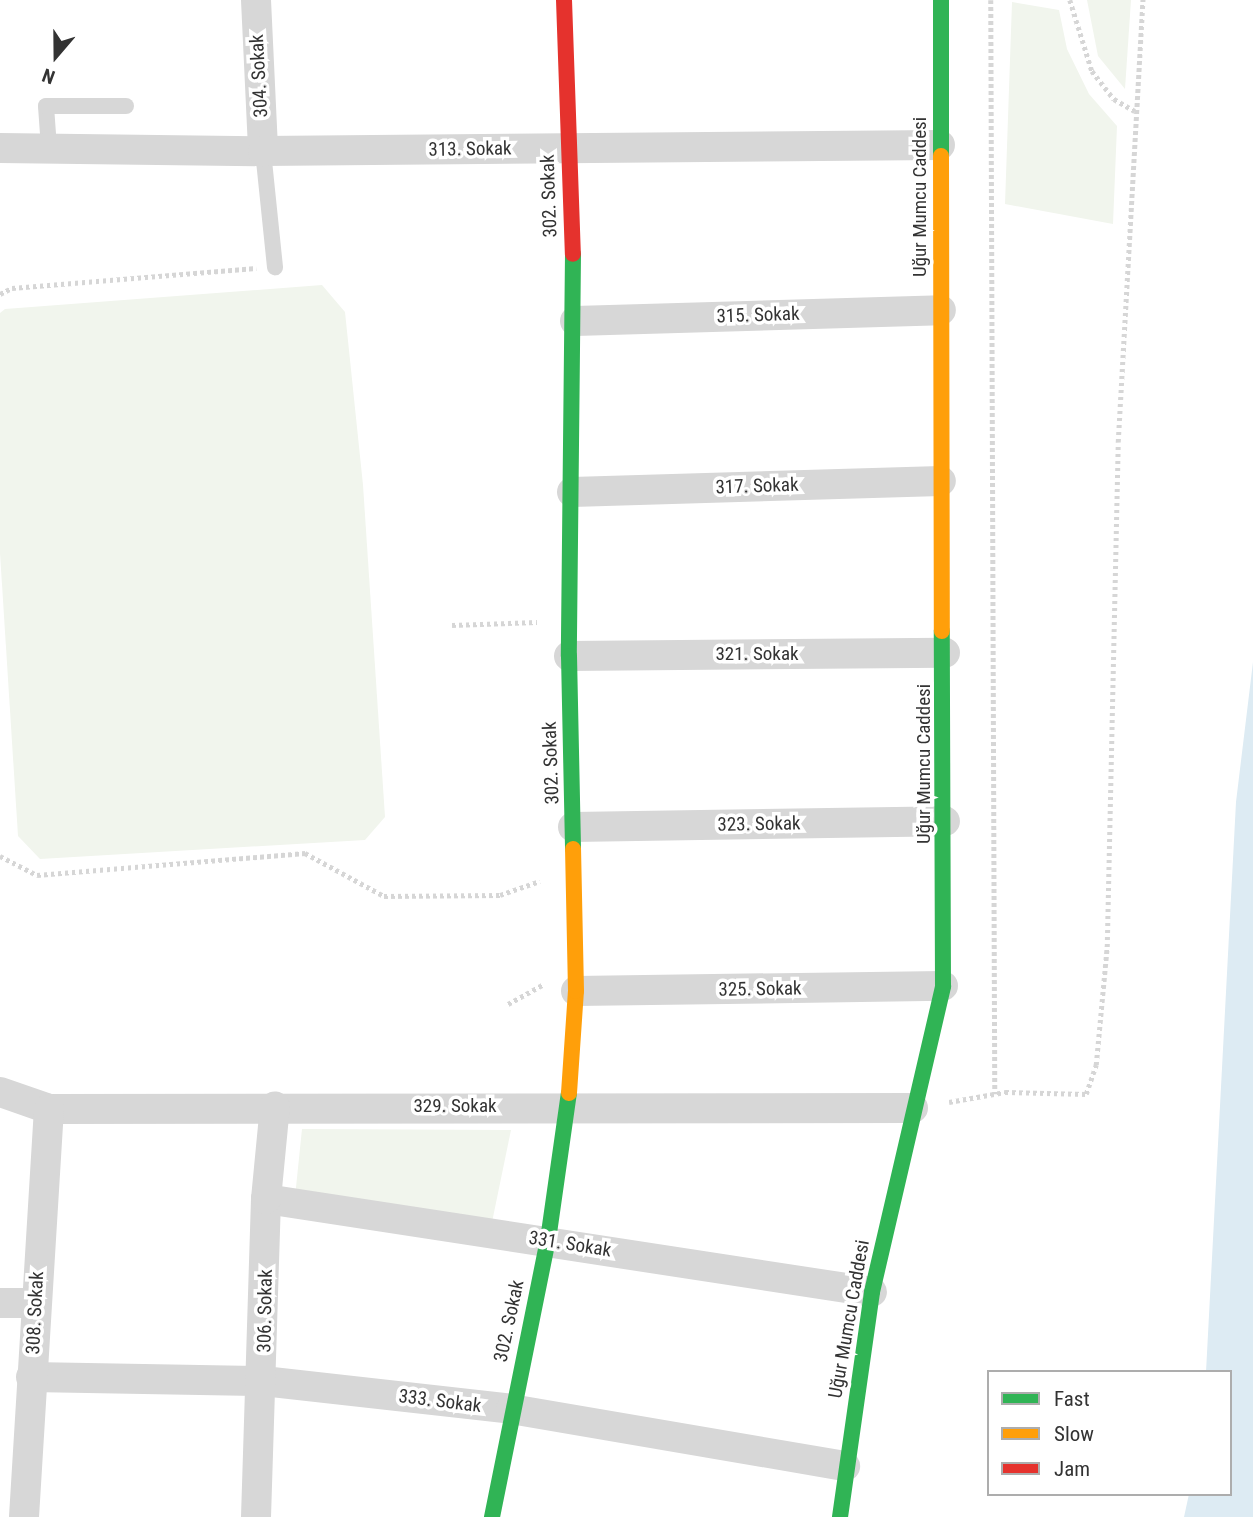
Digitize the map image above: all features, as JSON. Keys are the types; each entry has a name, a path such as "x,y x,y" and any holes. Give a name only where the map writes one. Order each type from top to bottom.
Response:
{"street":[{"name":"304. Sokak","path":"256,0 263,151"},
{"name":"302. Sokak","path":"492,1517 511,1409 548,1240 568,1107 576,991 569,656 575,321 564,0"},
{"name":"Uğur Mumcu Caddesi","path":"840,1517 845,1466 873,1292 943,986 945,653 941,481 942,0"},
{"name":"313. Sokak","path":"0,148 263,151 940,145"},
{"name":"315. Sokak","path":"575,321 941,310"},
{"name":"317. Sokak","path":"572,492 941,481"},
{"name":"321. Sokak","path":"569,656 945,653"},
{"name":"323. Sokak","path":"573,827 945,821"},
{"name":"325. Sokak","path":"576,991 943,986"},
{"name":"329. Sokak","path":"0,1092 49,1109 275,1106 913,1108"},
{"name":"306. Sokak","path":"256,1517 263,1381 266,1199 275,1106"},
{"name":"308. Sokak","path":"24,1517 34,1303 49,1109"},
{"name":"331. Sokak","path":"266,1199 548,1240 873,1292"},
{"path":"0,1303 34,1303"},
{"name":"333. Sokak","path":"31,1377 263,1381 511,1409 845,1466"}],"lane":[{"path":"49,148 46,106 126,106"},
{"path":"263,151 275,267"}],"path":[{"path":"991,0 995,1094"},
{"path":"1070,0 1092,71 1114,99 1135,111"},
{"path":"913,1108 995,1094 1086,1094 1096,1065 1107,947 1118,442 1143,0"},
{"path":"0,294 12,288 275,267"},
{"path":"452,625 569,618"},
{"path":"0,856 37,875 305,853 384,896 500,895 545,879"}],"shaded area":[{"path":"1087,0 1131,0 1125,89 1098,56"},
{"path":"1012,2 1059,10 1067,49 1089,94 1117,126 1113,224 1005,204"},
{"path":"322,285 345,312 363,485 385,817 365,840 40,859 18,836 0,553 0,313 5,309"},
{"path":"1253,662 1253,1517 1184,1517 1189,1496 1232,1496 1232,1370 1206,1370 1236,802"},
{"path":"302,1129 511,1130 491,1227 295,1197"}],"traffic: fast":[{"path":"941,0 941,156"},
{"path":"573,254 569,656 573,849"},
{"path":"840,1517 872,1292 943,986 942,631"},
{"path":"492,1517 548,1240 569,1093"}],"traffic: slow":[{"path":"941,156 942,631"},
{"path":"569,1093 576,991 573,849"}],"traffic: jam":[{"path":"564,0 573,254"}]}
